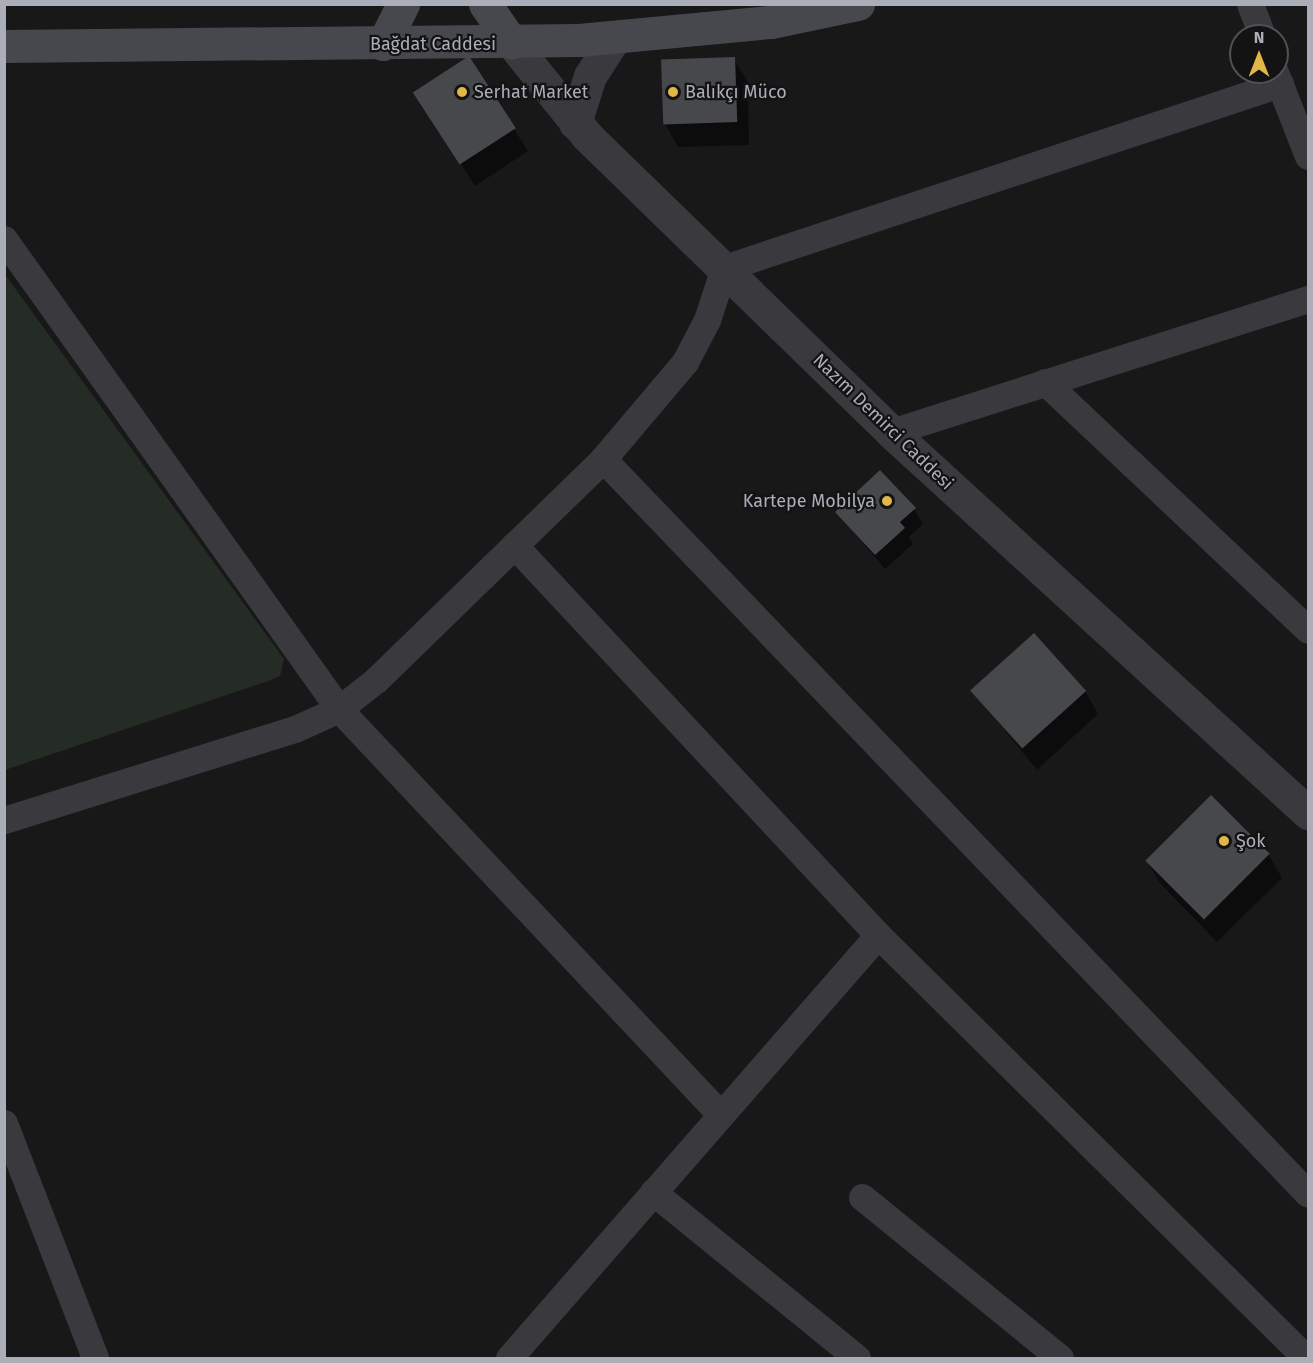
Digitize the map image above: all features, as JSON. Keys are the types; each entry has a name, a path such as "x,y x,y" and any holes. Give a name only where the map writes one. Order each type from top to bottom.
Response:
{"main road":[{"path":"383,44 403,4"},
{"name":"Nazım Demirci Caddesi","path":"486,4 512,43"},
{"name":"Bağdat Caddesi","path":"4,46 512,43 615,37 771,22 858,4"}],"street":[{"path":"1250,4 1258,24"},
{"path":"575,123 590,76 615,37"},
{"name":"Nazım Demirci Caddesi","path":"512,43 575,123 891,432 1308,813"},
{"path":"4,820 295,729 339,709 376,680 603,459 685,362 707,320 724,268 1261,84"},
{"path":"1280,84 1308,156"},
{"path":"4,239 339,709 719,1113"},
{"path":"891,432 1308,299"},
{"path":"1045,381 1308,630"},
{"path":"603,459 1308,1194"},
{"path":"514,545 878,935 1307,1357"},
{"path":"509,1359 719,1113 878,935"},
{"path":"4,1123 95,1359"},
{"path":"652,1192 857,1359"},
{"path":"862,1197 1060,1359"}],"shaded area":[{"path":"4,273 284,659 280,676 268,681 5,770"}],"building":[{"path":"469,56 516,128 460,165 413,92"},
{"path":"735,57 737,122 663,125 661,60"},
{"path":"880,470 916,508 900,522 905,528 875,555 835,512"},
{"path":"1034,633 1086,691 1022,749 970,691"},
{"path":"1211,795 1270,854 1204,919 1145,861"}],"place":[{"name":"Serhat Market","path":"462,92"},
{"name":"Balıkçı Müco","path":"673,92"},
{"name":"Kartepe Mobilya","path":"887,501"},
{"name":"Şok","path":"1224,841"}]}
